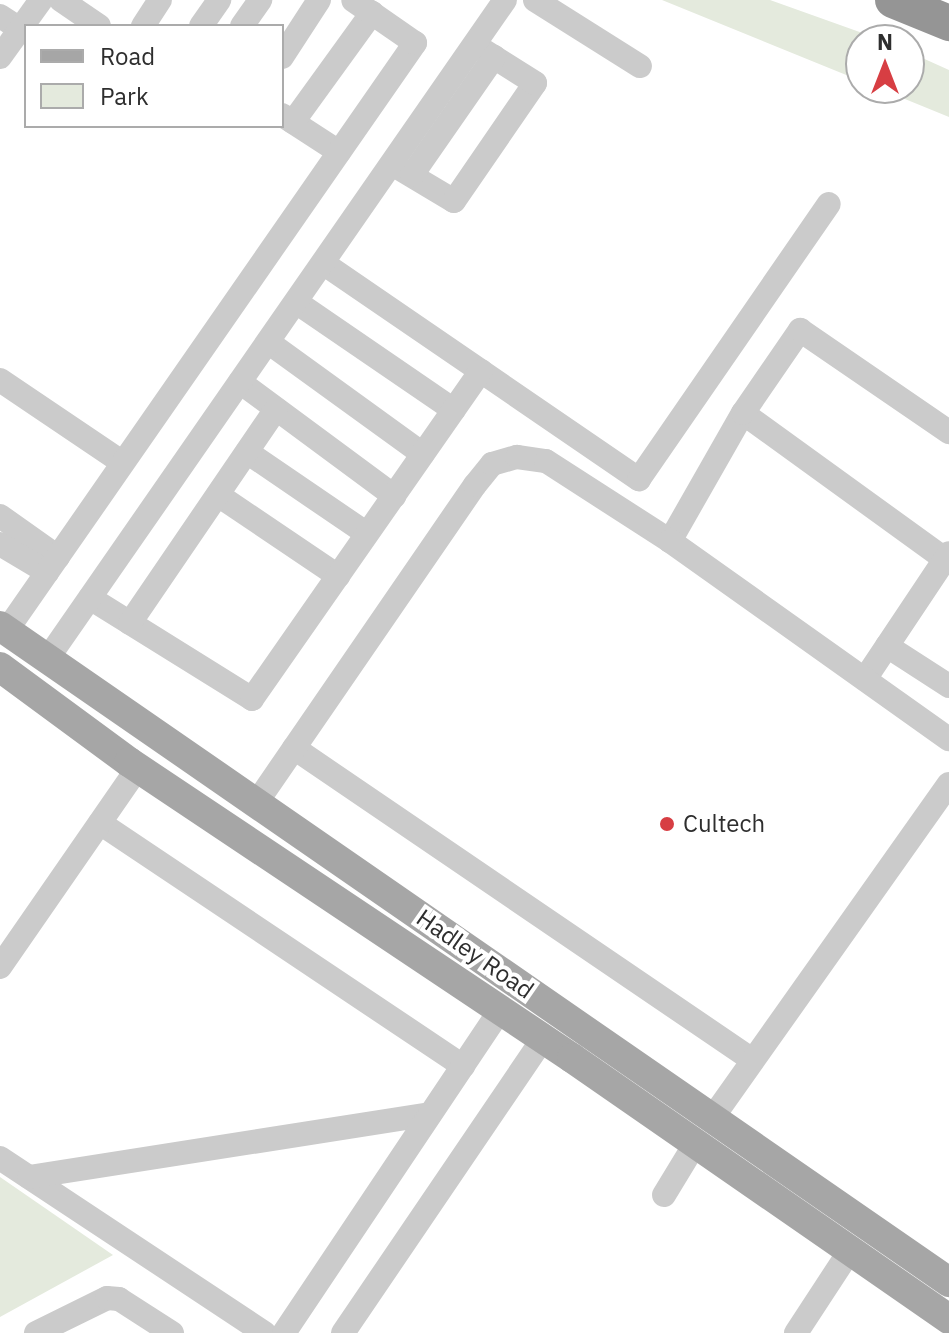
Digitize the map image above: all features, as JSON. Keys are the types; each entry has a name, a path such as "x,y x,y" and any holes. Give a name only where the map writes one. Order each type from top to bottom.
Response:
{"highway":[{"path":"893,0 949,23"}],"main road":[{"name":"Hadley Road","path":"2,632 48,658 949,1282"},
{"name":"Hadley Road","path":"0,667 138,768 543,1039 949,1319"}],"lane":[{"path":"0,57 10,22 41,0"},
{"path":"61,0 96,15"},
{"path":"144,24 160,0"},
{"path":"202,24 219,0"},
{"path":"243,24 260,0"},
{"path":"284,54 319,0"},
{"path":"48,658 323,263 402,170 484,51 505,0"},
{"path":"535,0 640,66"},
{"path":"2,632 123,463 415,43 363,6 287,118 339,152"},
{"path":"402,170 454,201 472,175 535,83 484,51"},
{"path":"323,263 639,479 829,204"},
{"path":"296,302 454,410"},
{"path":"670,541 743,413 800,330 949,432"},
{"path":"268,342 423,454"},
{"path":"90,598 252,699 481,371"},
{"path":"0,380 123,463"},
{"path":"240,382 394,496"},
{"path":"130,623 276,409"},
{"path":"743,413 947,556 865,679"},
{"path":"247,452 367,534"},
{"path":"257,802 492,464 517,457 546,461 670,541 949,739"},
{"path":"218,495 338,576"},
{"path":"0,516 52,564"},
{"path":"0,544 52,564"},
{"path":"887,646 949,686"},
{"path":"294,748 751,1059"},
{"path":"0,967 138,768"},
{"path":"713,1117 751,1059 949,784"},
{"path":"100,823 463,1066"},
{"path":"284,1333 500,1010"},
{"path":"343,1333 543,1039"},
{"path":"29,1177 430,1114"},
{"path":"664,1195 695,1144"},
{"path":"0,1158 264,1333"},
{"path":"796,1333 849,1252"},
{"path":"36,1333 107,1298 119,1299 172,1333"}],"green space":[{"path":"662,0 770,0 845,27 845,74"},
{"path":"925,59 949,70 949,117 917,104 925,104"},
{"path":"0,1177 113,1255 0,1317"}],"place":[{"name":"Cultech","path":"667,824"}]}
